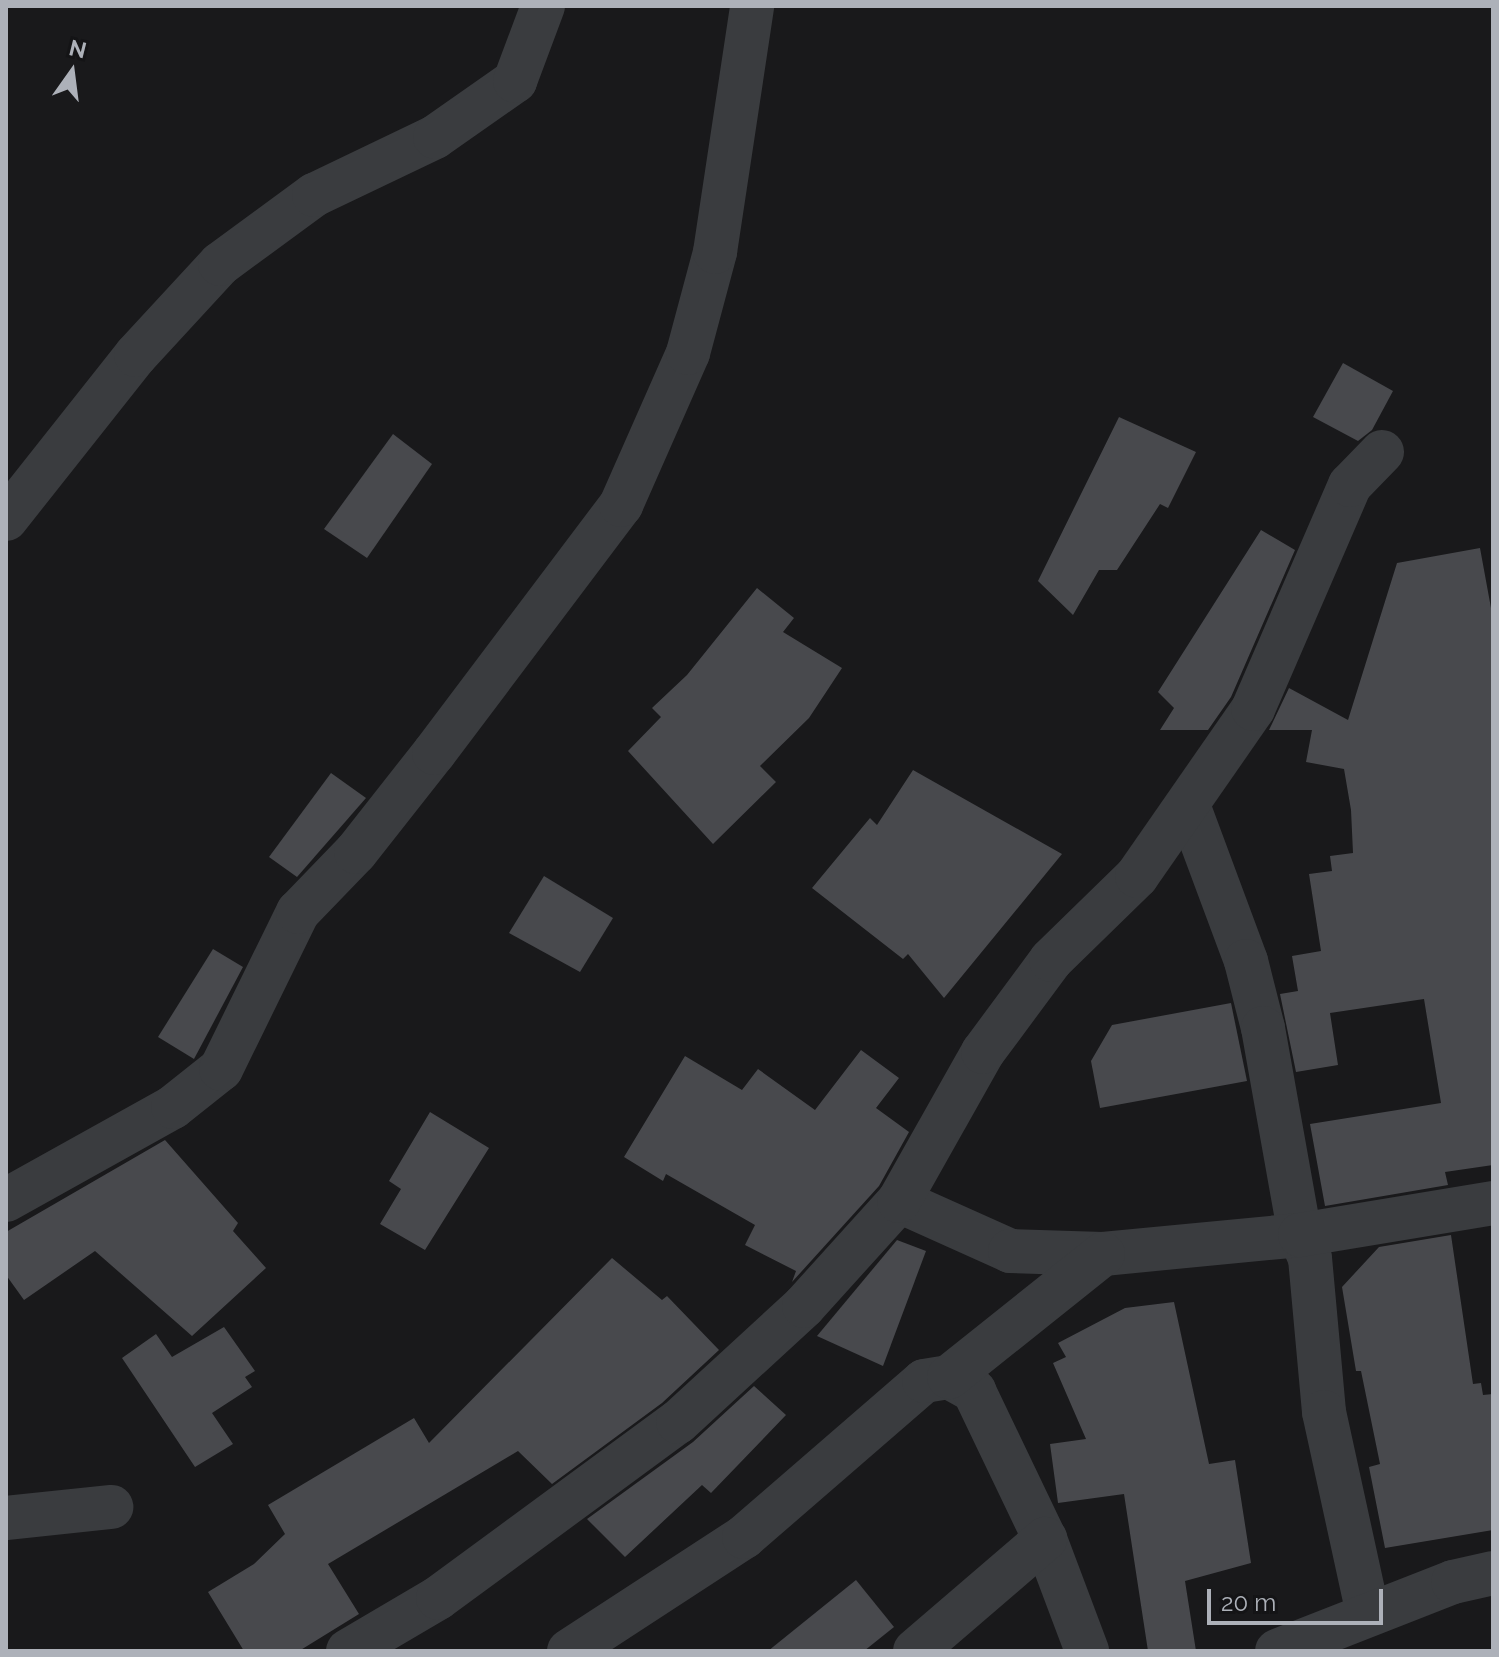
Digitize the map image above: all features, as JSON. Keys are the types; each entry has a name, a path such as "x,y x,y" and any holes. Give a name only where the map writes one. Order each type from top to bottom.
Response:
{"street":[{"path":"6,519 136,355 220,264 314,195 435,137 515,81 543,6"},
{"path":"6,1200 173,1107 221,1069 298,912 395,802 621,505 692,338 715,252 752,6"},
{"path":"348,1651 438,1598 678,1422 804,1306 899,1201 983,1052 1051,960 1137,876 1253,709 1350,485 1382,452"},
{"path":"1188,805 1246,961 1300,1235 1310,1258 1324,1412 1368,1613"},
{"path":"899,1201 1010,1251 1103,1254 1300,1235 1493,1203"},
{"path":"569,1651 744,1537 924,1381 949,1377 1103,1254"},
{"path":"949,1377 974,1391 1045,1539 1087,1651"},
{"path":"6,1518 111,1507"},
{"path":"915,1651 1045,1539"},
{"path":"1277,1651 1368,1613 1493,1573"}],"building":[{"path":"1343,363 1393,391 1372,430 1358,441 1313,417"},
{"path":"1119,417 1196,452 1168,508 1160,504 1117,570 1099,570 1073,615 1038,581"},
{"path":"393,434 432,464 367,558 324,529"},
{"path":"1261,530 1295,550 1231,697 1208,730 1160,730 1174,708 1158,692"},
{"path":"1480,548 1493,619 1493,1165 1445,1172 1448,1185 1325,1206 1310,1124 1441,1103 1424,999 1330,1013 1338,1065 1296,1072 1280,994 1298,991 1292,956 1321,951 1309,874 1332,871 1330,856 1353,853 1351,810 1344,769 1306,762 1312,730 1269,730 1289,688 1348,720 1397,563"},
{"path":"757,588 794,618 783,632 842,668 809,718 760,766 776,782 713,844 628,751 661,717 652,708 687,675"},
{"path":"913,770 1062,854 944,998 908,954 903,959 812,888 870,818 877,825"},
{"path":"331,773 366,798 297,877 269,857"},
{"path":"544,876 613,918 580,972 509,933"},
{"path":"213,949 243,967 194,1059 158,1037"},
{"path":"1231,1003 1247,1081 1100,1108 1091,1061 1112,1025"},
{"path":"861,1050 899,1078 876,1108 909,1132 879,1186 792,1282 796,1271 745,1245 755,1225 666,1174 663,1181 624,1157 685,1056 742,1090 758,1069 815,1110"},
{"path":"430,1112 489,1148 425,1250 380,1224 401,1189 389,1181"},
{"path":"165,1140 238,1223 233,1231 266,1268 192,1336 95,1251 24,1300 6,1275 6,1232"},
{"path":"1451,1235 1473,1384 1481,1383 1483,1395 1493,1394 1493,1530 1385,1548 1369,1467 1380,1464 1361,1371 1356,1371 1342,1287 1379,1247"},
{"path":"897,1240 926,1251 883,1366 817,1336"},
{"path":"612,1258 662,1300 667,1296 719,1350 662,1403 552,1484 518,1451 328,1564 359,1614 299,1651 244,1651 208,1592 254,1564 285,1534 268,1505 414,1418 429,1443"},
{"path":"1174,1302 1209,1464 1235,1460 1251,1563 1185,1581 1196,1651 1148,1651 1124,1494 1058,1503 1050,1444 1086,1439 1053,1363 1066,1357 1058,1343 1125,1308"},
{"path":"224,1327 255,1371 245,1377 252,1387 212,1413 233,1444 195,1467 122,1358 156,1334 172,1357"},
{"path":"754,1386 786,1415 711,1493 702,1485 625,1557 587,1519 693,1442"},
{"path":"856,1580 894,1627 864,1651 768,1651"}]}
